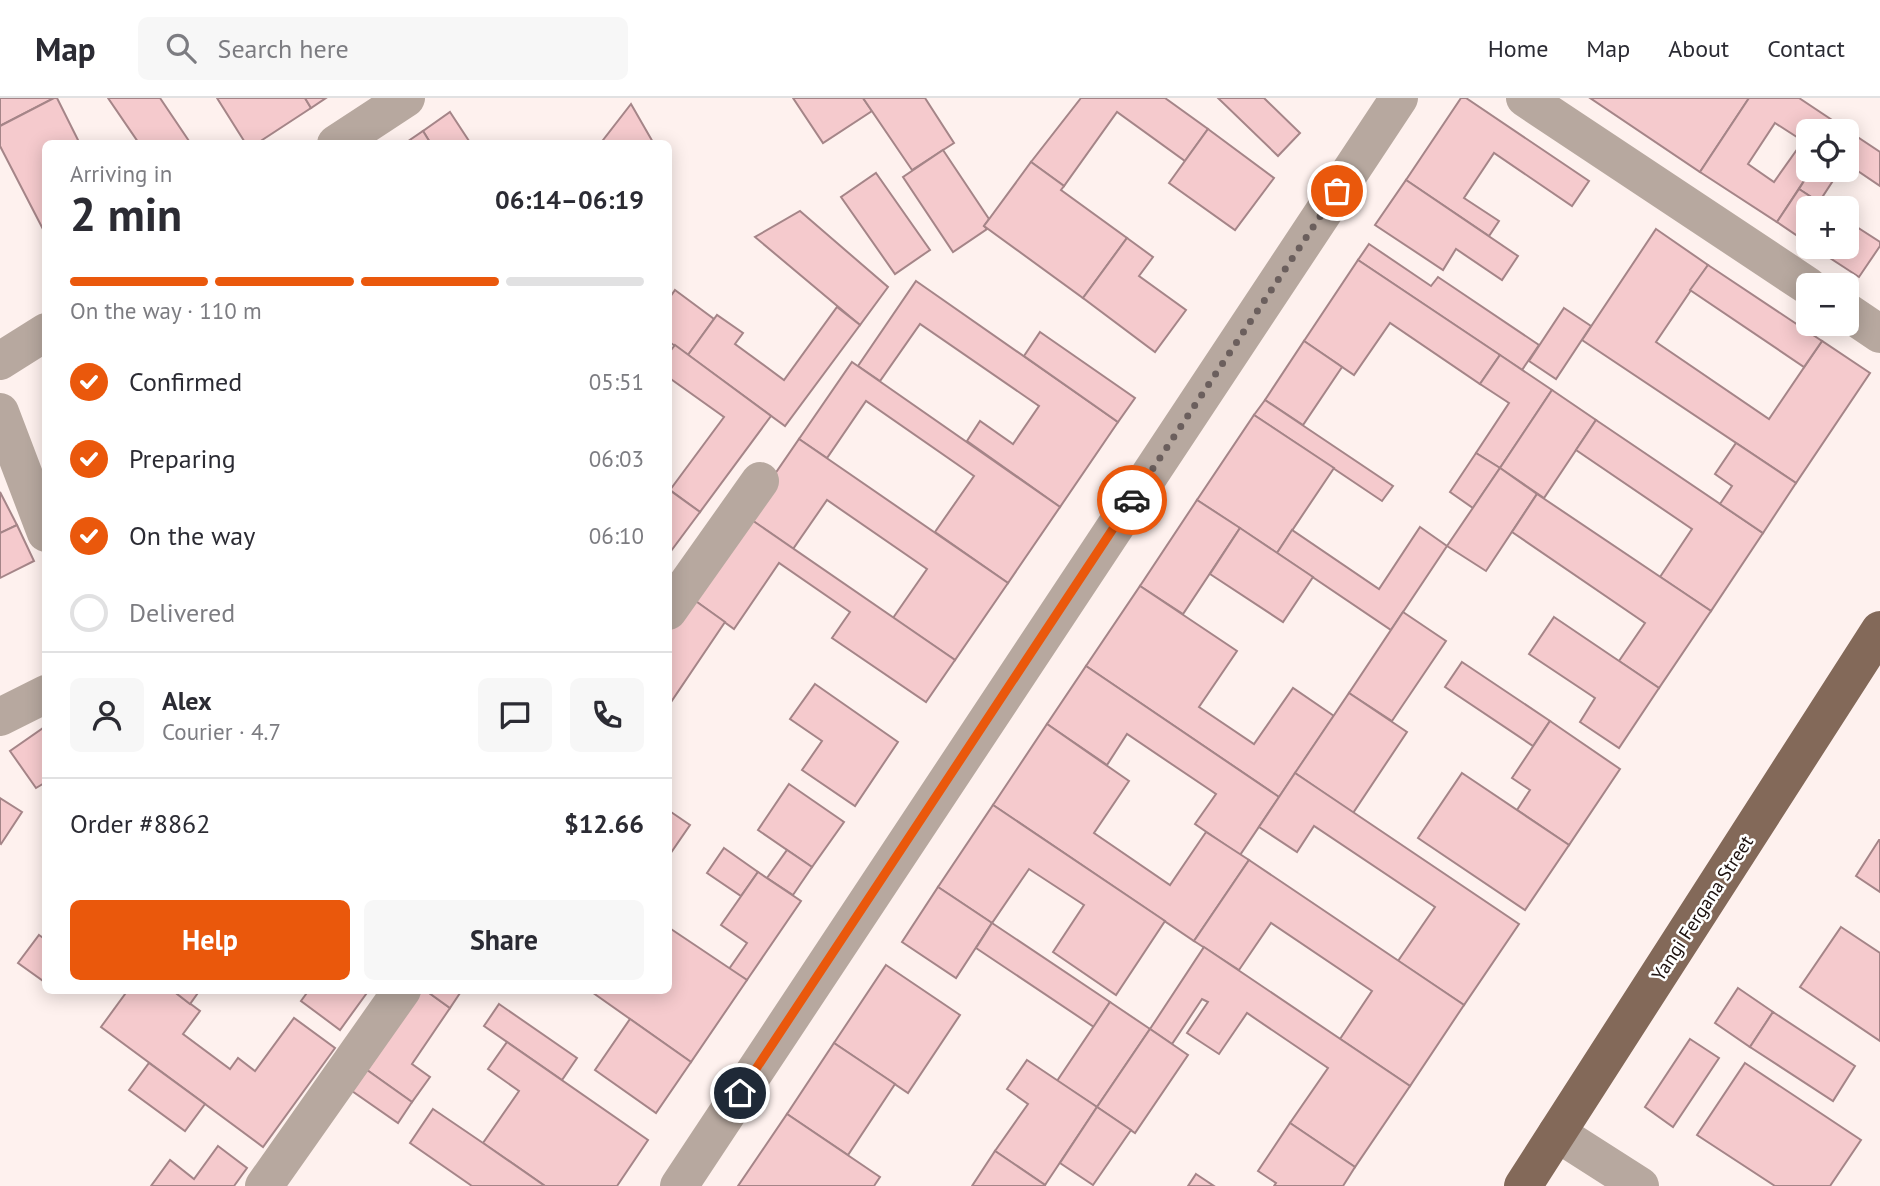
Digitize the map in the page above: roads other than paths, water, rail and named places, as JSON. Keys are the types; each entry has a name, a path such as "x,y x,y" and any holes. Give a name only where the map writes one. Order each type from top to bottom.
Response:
{"main road":[{"name":"Yangi Fergana Street","path":"1523,1186 1880,630"}],"street":[{"path":"342,140 406,98"},
{"path":"679,1186 1399,98"},
{"path":"1525,98 1796,278"},
{"path":"1859,320 1880,334"},
{"path":"0,361 42,335"},
{"path":"0,412 42,522"},
{"path":"672,605 760,481"},
{"path":"0,718 42,696"},
{"path":"283,1177 399,994"},
{"path":"1558,1133 1640,1186"}]}
